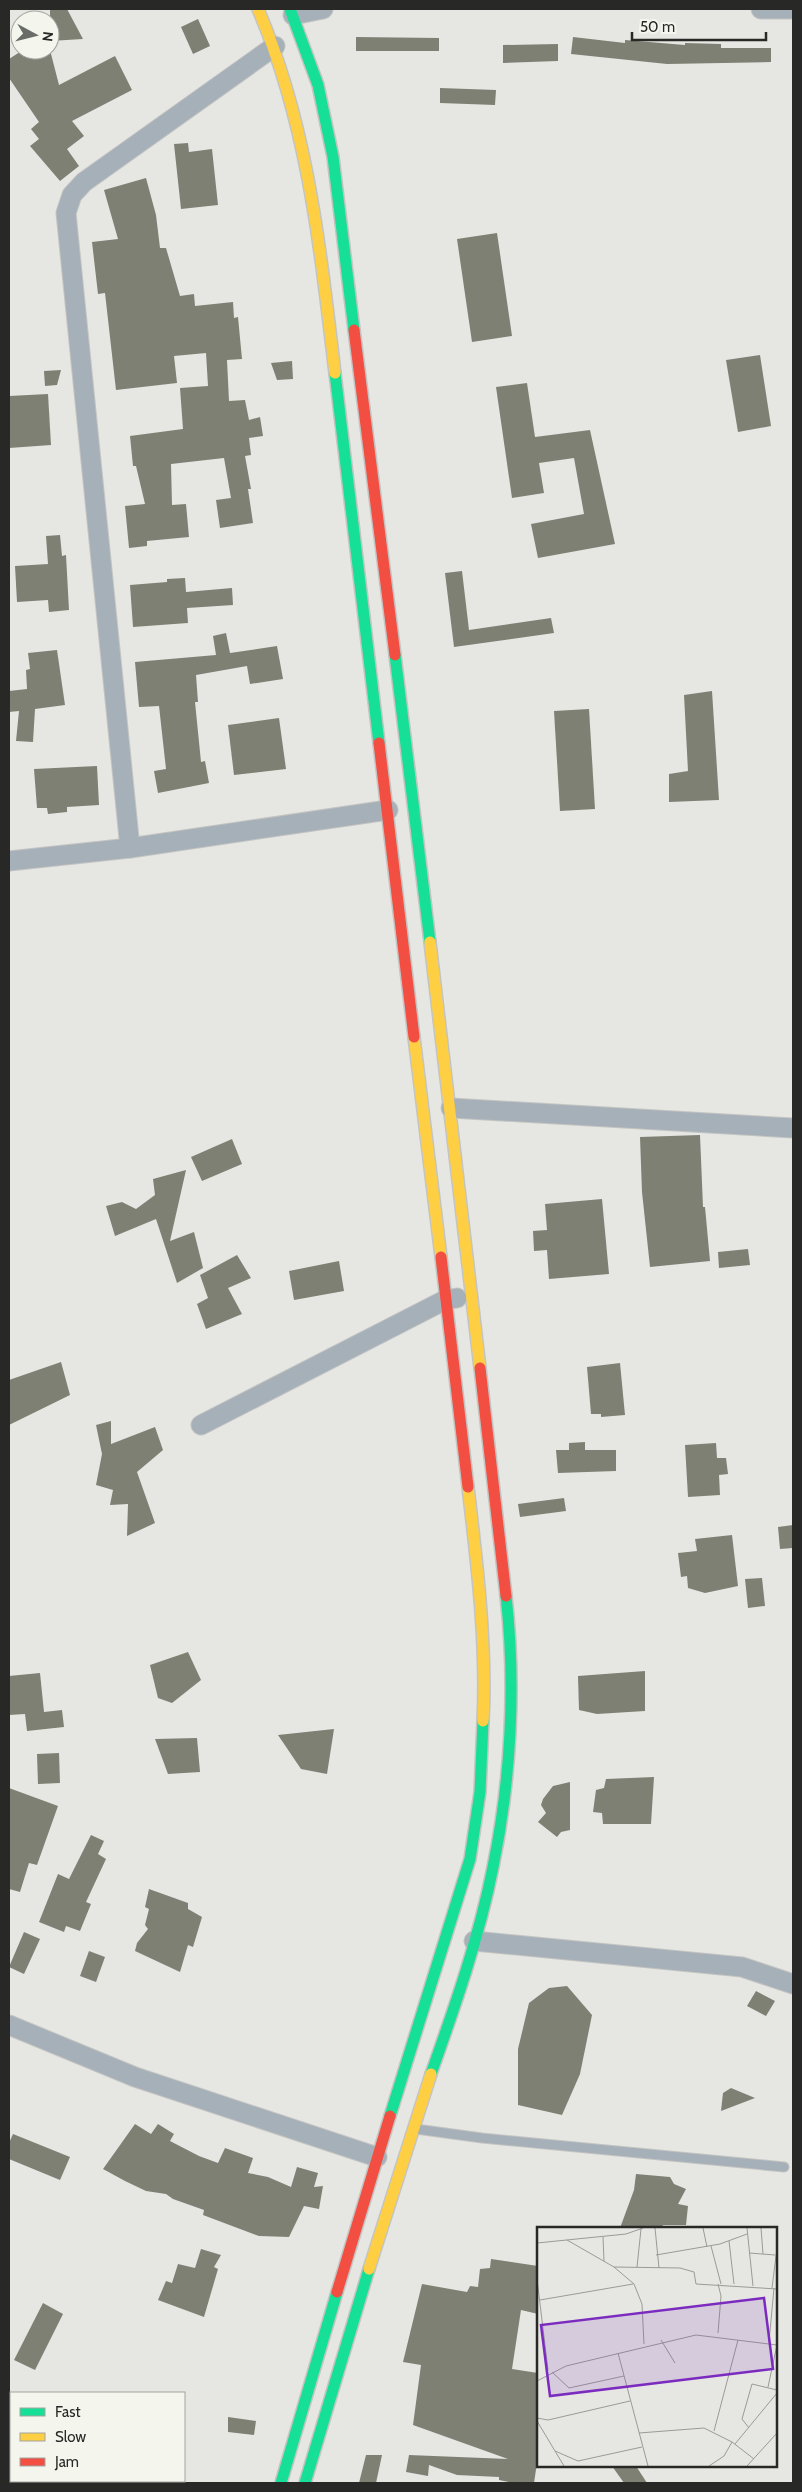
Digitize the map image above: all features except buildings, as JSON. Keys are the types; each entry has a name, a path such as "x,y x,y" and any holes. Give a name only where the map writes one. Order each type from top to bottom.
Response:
{"main road":[{"path":"258,9 275,46 297,118 317,218 474,1537 485,1690 480,1792 470,1859 377,2157 282,2483"},
{"path":"291,12 318,85 333,157 451,1108 509,1621 511,1700 508,1769 500,1833 474,1942 413,2128 305,2483"}],"street":[{"path":"291,12 323,9"},
{"path":"761,9 793,9"},
{"path":"130,848 66,213 72,195 84,182 275,46"},
{"path":"9,861 130,848 388,810"},
{"path":"451,1108 793,1128"},
{"path":"201,1425 446,1300 472,1295"},
{"path":"474,1942 742,1966 793,1984"},
{"path":"9,2025 135,2077 377,2157"}],"lane":[{"path":"413,2128 482,2138 784,2167"}],"traffic: fast":[{"path":"290,9 318,85 333,157 354,330"},
{"path":"335,373 379,743"},
{"path":"395,655 430,942"},
{"path":"431,2074 474,1946 499,1834 508,1766 510,1732 511,1663 506,1596"},
{"path":"390,2116 470,1859 480,1792 483,1721"},
{"path":"305,2483 369,2269"},
{"path":"281,2483 337,2292"}],"traffic: slow":[{"path":"258,9 289,97 310,188 324,280 335,373"},
{"path":"430,942 480,1368"},
{"path":"414,1037 441,1257"},
{"path":"468,1487 478,1574 484,1663 483,1721"},
{"path":"369,2269 431,2074"}],"traffic: jam":[{"path":"354,330 395,655"},
{"path":"379,743 414,1037"},
{"path":"441,1257 468,1487"},
{"path":"480,1368 506,1596"},
{"path":"337,2292 390,2116"}]}
